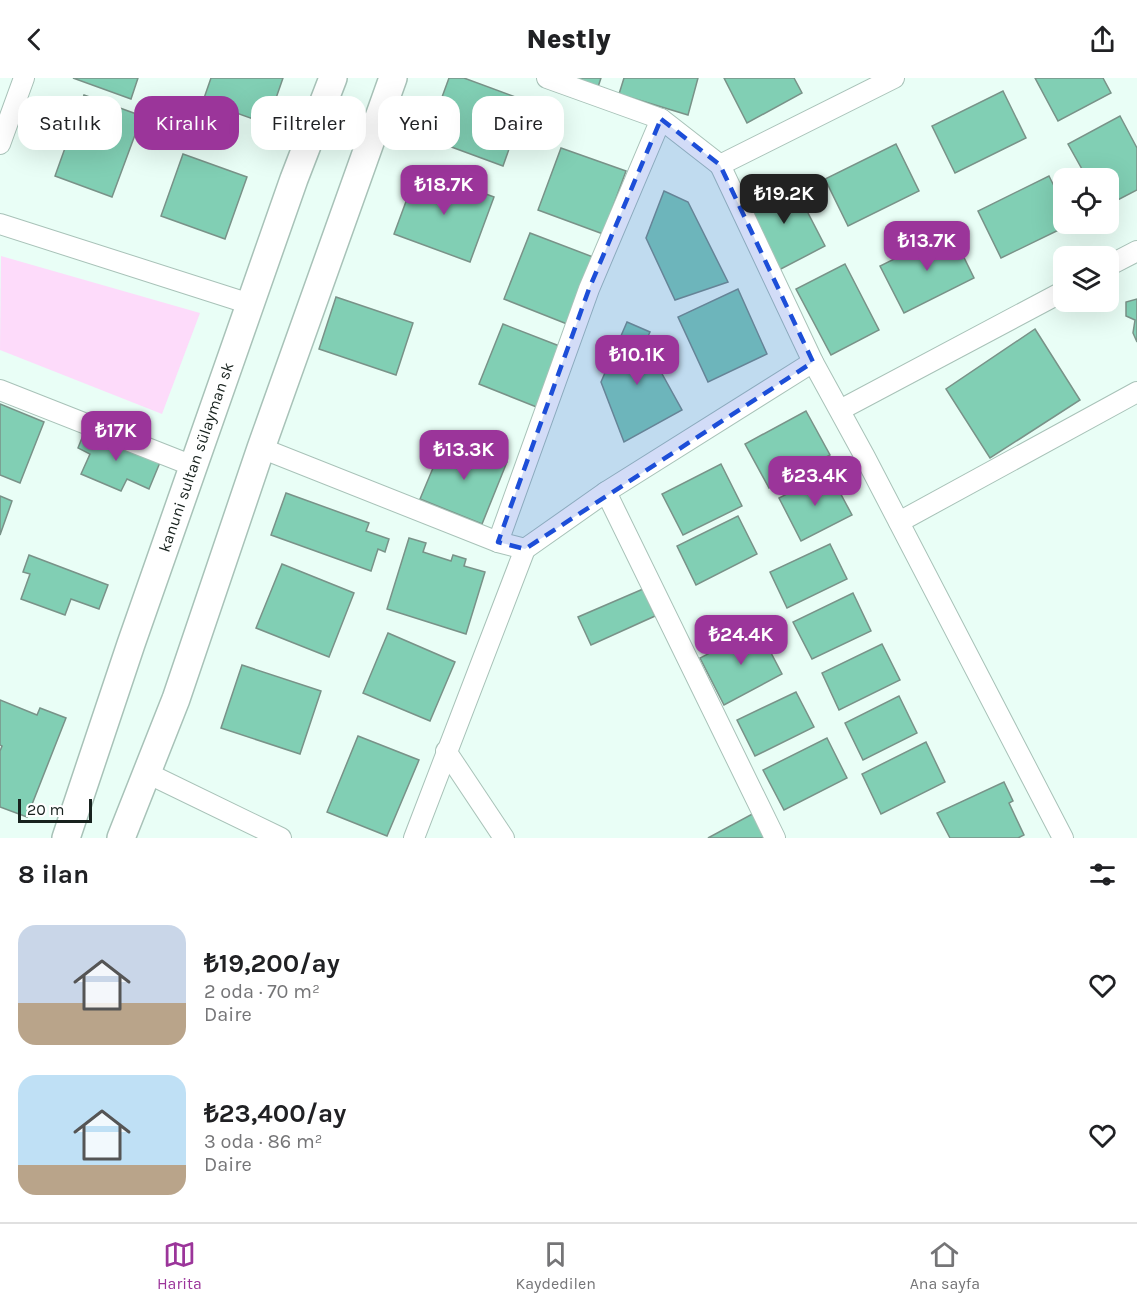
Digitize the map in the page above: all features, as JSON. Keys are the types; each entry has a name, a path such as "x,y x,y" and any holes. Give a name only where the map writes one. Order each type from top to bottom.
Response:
{"main road":[{"name":"kanuni sultan sülayman sk","path":"66,838 294,178 333,78"},
{"path":"121,838 176,699 261,448 393,78"}],"street":[{"path":"0,144 24,78"},
{"path":"547,78 661,119 720,165 813,362 1064,838"},
{"path":"720,165 894,78"},
{"path":"498,542 589,289 661,119"},
{"path":"0,224 250,304"},
{"path":"1119,260 1137,251"},
{"path":"840,410 1053,297"},
{"path":"414,838 525,549 606,492 813,362"},
{"path":"0,390 193,466"},
{"path":"899,522 1137,392"},
{"path":"261,448 498,542 525,549"},
{"path":"606,492 775,838"},
{"path":"446,750 504,838"},
{"path":"147,774 281,838"}],"highlighted area":[{"path":"661,119 720,165 813,362 525,549 498,542 589,289"}],"shaded area":[{"path":"1,256 200,313 162,414 0,350"}],"building":[{"path":"73,78 138,78 131,99"},
{"path":"211,78 283,78 277,96 251,96 251,118 239,114 239,96 205,96"},
{"path":"449,78 464,78 513,96 472,96 472,150 509,150 503,166 460,150 460,96 442,96"},
{"path":"569,78 601,78 598,87"},
{"path":"624,78 698,78 688,115 619,94"},
{"path":"724,78 794,78 802,93 747,123"},
{"path":"1035,78 1103,78 1111,93 1058,121"},
{"path":"1003,91 1026,138 955,173 932,126"},
{"path":"122,109 134,113 134,138 112,197 55,176 64,150 122,150"},
{"path":"1120,116 1137,148 1137,190 1119,199 1119,168 1081,168 1068,144"},
{"path":"896,144 919,191 848,226 825,179"},
{"path":"564,149 626,171 603,234 538,210 560,150"},
{"path":"183,154 247,177 225,239 161,216"},
{"path":"418,169 494,197 470,262 394,234"},
{"path":"1049,176 1053,184 1053,233 1001,258 978,211"},
{"path":"791,180 825,246 777,271 742,205"},
{"path":"664,191 688,202 728,282 675,300 646,238"},
{"path":"951,231 974,278 904,313 880,266"},
{"path":"530,233 593,257 567,324 504,299"},
{"path":"845,264 879,330 831,355 796,289"},
{"path":"738,289 767,354 708,382 678,317"},
{"path":"336,297 413,323 396,375 319,349"},
{"path":"1137,299 1137,342 1133,333 1135,320 1126,316 1126,302"},
{"path":"627,322 650,332 645,343 682,410 624,442 601,382"},
{"path":"503,324 562,347 539,408 479,384"},
{"path":"1035,329 1080,400 990,458 946,389"},
{"path":"0,404 44,422 20,483 0,475"},
{"path":"806,411 830,455 769,488 745,444"},
{"path":"86,428 161,460 149,489 127,479 121,491 81,474 90,454 78,448"},
{"path":"446,437 507,462 482,524 420,499"},
{"path":"721,464 742,506 683,535 662,494"},
{"path":"829,472 852,515 801,541 779,498"},
{"path":"286,493 369,523 366,531 389,539 385,552 378,549 371,571 271,535"},
{"path":"0,496 12,501 0,535"},
{"path":"738,516 757,554 696,585 677,546"},
{"path":"409,538 426,543 423,552 451,561 453,555 466,559 464,566 485,572 466,634 387,609"},
{"path":"830,544 847,579 787,608 770,572"},
{"path":"29,555 108,585 99,609 71,599 65,615 21,599 30,574 23,572"},
{"path":"282,564 354,593 329,657 256,628"},
{"path":"643,589 655,616 591,645 578,617"},
{"path":"853,593 871,631 812,659 793,622"},
{"path":"758,628 782,674 724,705 700,658"},
{"path":"388,633 455,662 430,721 363,693"},
{"path":"882,644 900,680 839,710 822,673"},
{"path":"242,665 321,691 300,754 221,728"},
{"path":"796,692 814,727 755,756 737,720"},
{"path":"899,696 917,733 863,760 845,723"},
{"path":"0,700 37,715 40,708 66,718 27,817 0,807 0,751 2,746 0,745"},
{"path":"358,736 419,760 387,836 327,812"},
{"path":"827,738 847,778 784,810 763,770"},
{"path":"926,742 945,782 881,814 862,774"},
{"path":"1004,782 1013,801 1009,803 1024,835 1018,838 950,838 937,813"},
{"path":"756,812 770,838 708,838"}]}
